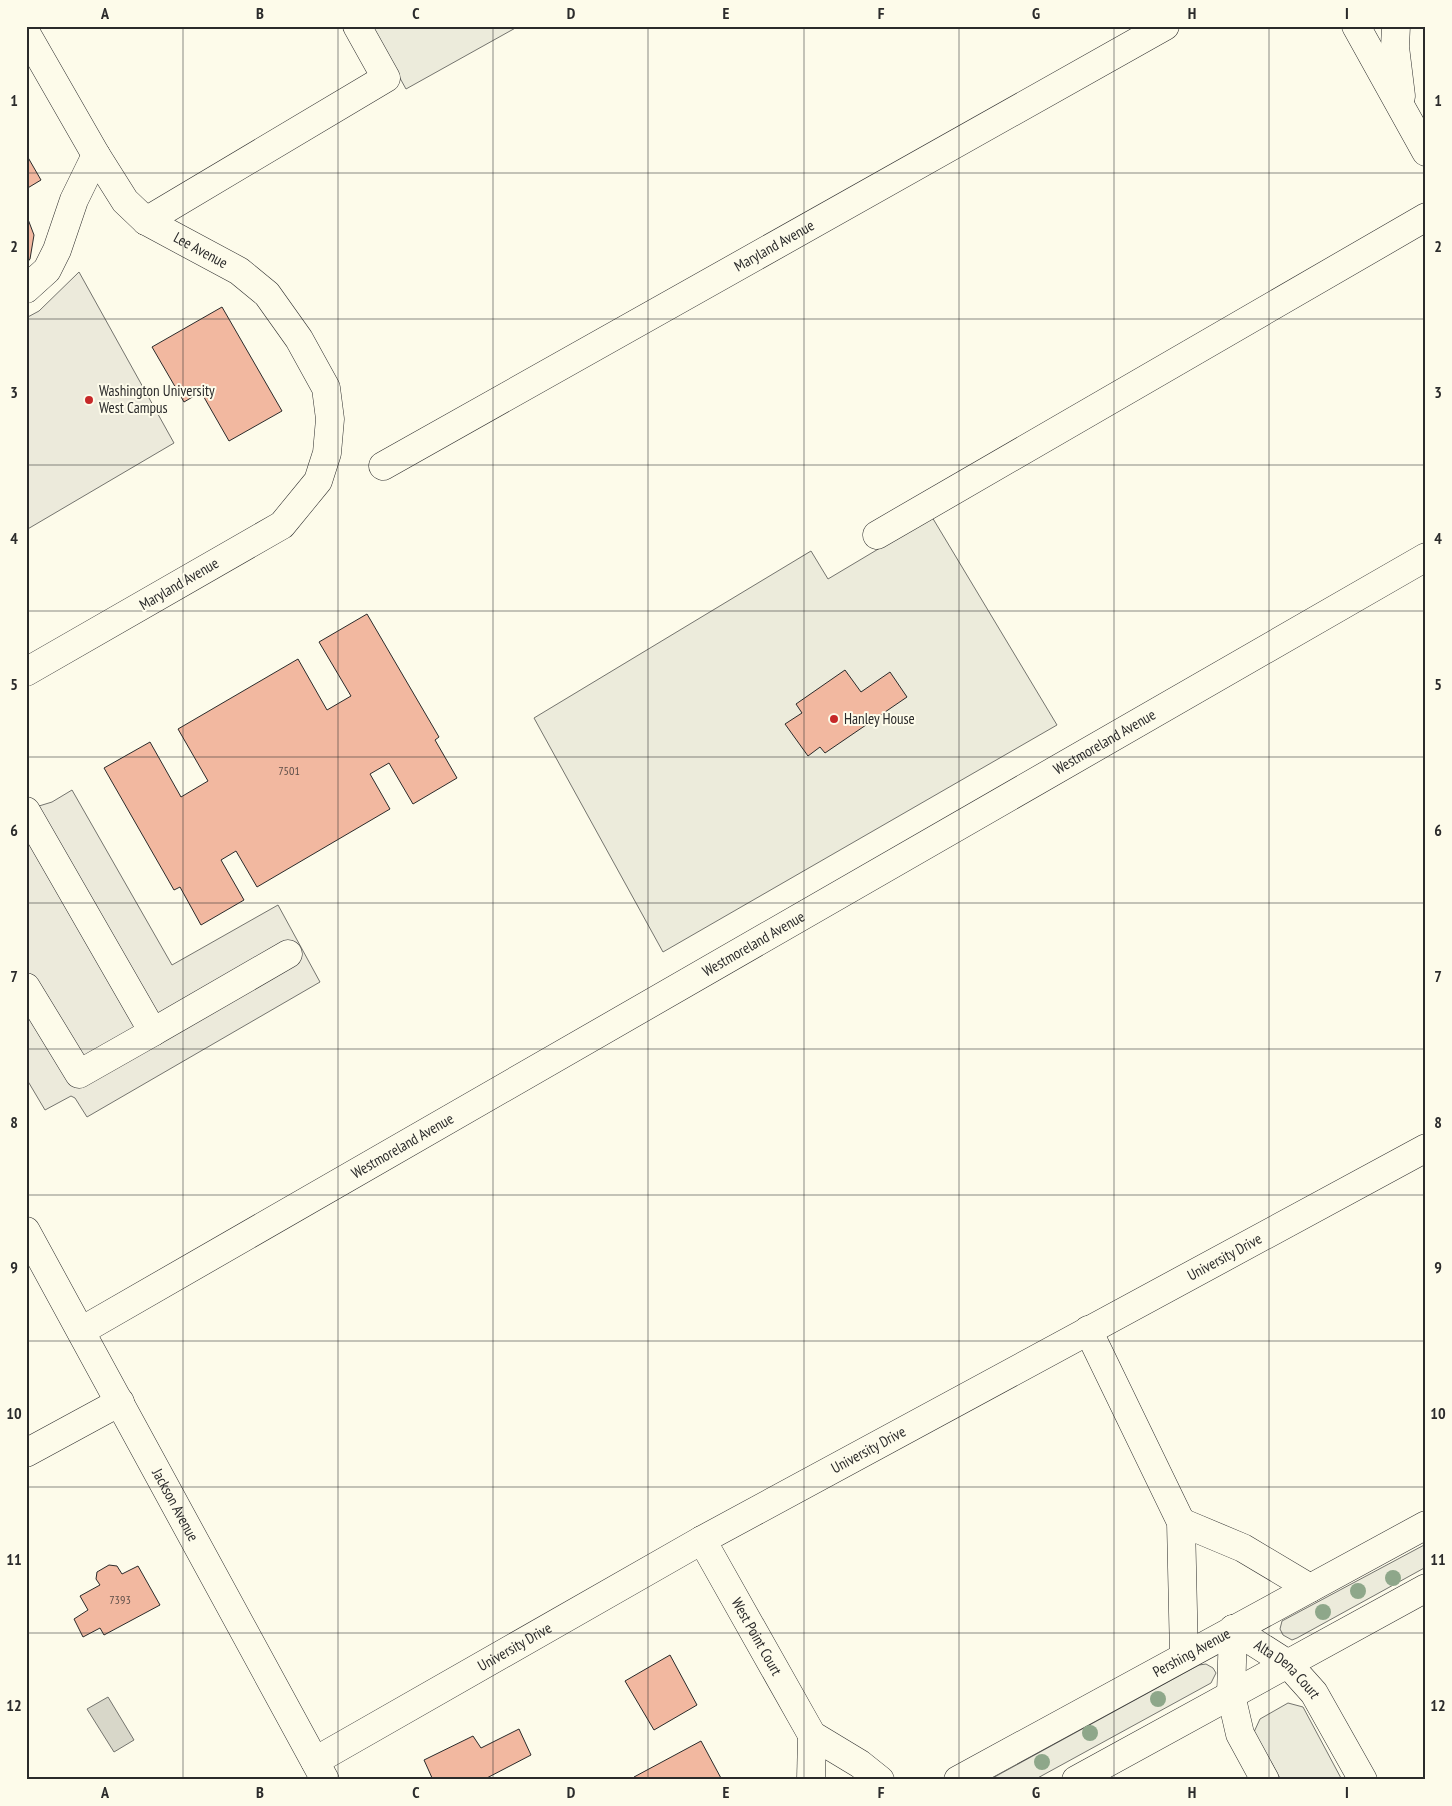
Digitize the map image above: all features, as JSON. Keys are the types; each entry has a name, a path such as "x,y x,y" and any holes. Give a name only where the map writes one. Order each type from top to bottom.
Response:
{"street":[{"path":"146,221 386,78 357,26"},
{"name":"Maryland Avenue","path":"383,466 1165,26"},
{"path":"1356,26 1426,152"},
{"path":"1396,26 1395,47 1403,110"},
{"name":"Lee Avenue","path":"26,33 125,200 146,221 239,271 267,294 299,339 326,388 329,411 327,453 318,481"},
{"path":"26,289 47,270 57,250 74,200 96,154"},
{"path":"878,535 1426,217"},
{"name":"Maryland Avenue","path":"26,672 282,525 318,481"},
{"name":"Westmoreland Avenue","path":"81,1331 1426,557"},
{"path":"29,820 154,1032"},
{"path":"26,987 79,1074 288,954"},
{"name":"University Drive","path":"320,1770 702,1540 1426,1148"},
{"name":"Jackson Avenue","path":"26,1231 320,1770"},
{"path":"1088,1330 1181,1522 1184,1656"},
{"path":"26,1453 120,1402"},
{"path":"1181,1522 1243,1548 1310,1588"},
{"name":"Pershing Avenue","path":"958,1780 1426,1524"},
{"name":"West Point Court","path":"702,1540 812,1735 860,1764 880,1780"},
{"path":"1076,1780 1426,1588"},
{"name":"Alta Dena Court","path":"1233,1629 1288,1664 1314,1693 1363,1780"},
{"name":"Alta Dena Court","path":"1233,1629 1231,1695 1240,1734 1265,1780"},
{"path":"811,1780 812,1735"}],"shaded area":[{"path":"371,26 519,26 406,89"},
{"path":"79,272 174,443 26,530 26,318 39,311"},
{"path":"932,517 1057,725 663,952 534,718 811,551 828,579"},
{"path":"72,790 172,965 278,905 320,982 87,1117 75,1098 71,1096 45,1110 26,1078 26,810 52,802"},
{"path":"1426,1544 1426,1567 1297,1638 1292,1640 1283,1635 1280,1629 1282,1621"},
{"path":"1206,1664 1213,1668 1216,1673 1211,1683 1034,1780 989,1780 1199,1665"},
{"path":"108,1697 134,1740 114,1752 87,1709"},
{"path":"1288,1703 1303,1707 1342,1780 1281,1780 1254,1732 1260,1719"}],"building":[{"path":"26,154 41,180 26,189"},
{"path":"26,214 34,235 30,259 26,264"},
{"path":"222,307 282,411 229,441 201,392 184,402 152,347"},
{"path":"367,614 439,737 435,740 457,778 413,804 389,763 370,774 390,809 257,887 236,851 221,860 244,900 201,925 180,887 174,890 104,768 150,742 181,797 208,781 178,729 298,659 327,710 351,696 319,642"},
{"name":"Hanley House","path":"845,670 861,692 890,672 907,697 825,753 820,747 808,756 785,724 802,713 796,704"},
{"path":"109,1565 117,1566 122,1574 138,1566 160,1605 104,1635 100,1628 83,1637 74,1619 88,1610 80,1596 100,1585 96,1579 97,1572"},
{"path":"670,1655 697,1705 654,1730 625,1681"},
{"path":"519,1729 531,1755 483,1780 433,1780 424,1760 473,1736 481,1748"},
{"path":"701,1741 722,1780 635,1780 634,1777"}],"place":[{"name":"Washington University West Campus","path":"89,400"},
{"name":"Hanley House","path":"834,719"}]}
